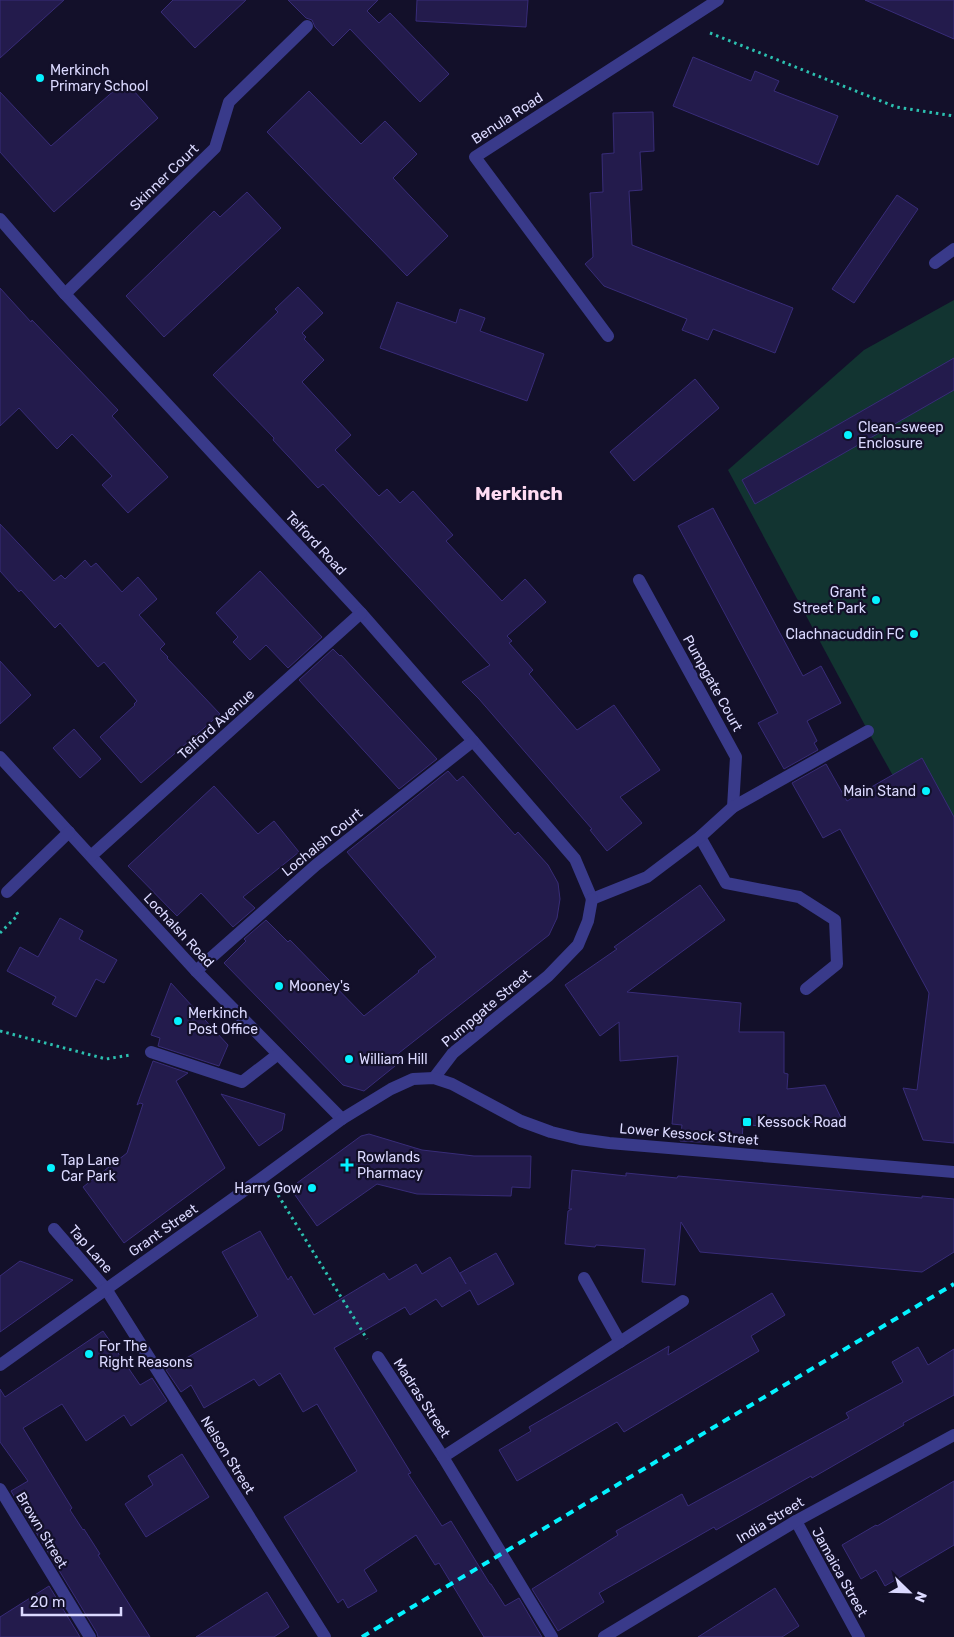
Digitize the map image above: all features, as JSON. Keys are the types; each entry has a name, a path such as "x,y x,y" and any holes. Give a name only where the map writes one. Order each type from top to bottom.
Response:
{"street":[{"name":"Benula Road","path":"608,336 476,157 718,0"},
{"name":"Skinner Court","path":"65,294 215,148 230,102 308,26"},
{"name":"Telford Road","path":"0,219 65,294 361,613 473,741 575,859 592,899"},
{"path":"935,263 954,249"},
{"name":"Pumpgate Court","path":"639,580 736,757 733,807"},
{"name":"Telford Avenue","path":"91,856 361,613"},
{"path":"592,899 647,877 700,837 733,807 868,731"},
{"name":"Lochalsh Court","path":"196,971 316,865 473,741"},
{"name":"Lochalsh Road","path":"0,757 196,971 342,1119"},
{"path":"7,892 69,832"},
{"path":"700,837 726,883 799,897 835,920 837,964 806,989"},
{"name":"Pumpgate Street","path":"434,1078 453,1053 548,976 578,945 588,921 592,899"},
{"path":"151,1052 242,1082 277,1055"},
{"path":"342,1119 390,1089 413,1079 434,1078"},
{"name":"Lower Kessock Street","path":"434,1078 452,1084 520,1121 550,1132 580,1139 619,1144 954,1172"},
{"name":"Grant Street","path":"0,1365 342,1119"},
{"name":"Tap Lane","path":"54,1229 106,1289"},
{"path":"584,1278 620,1342"},
{"name":"Nelson Street","path":"106,1289 325,1637"},
{"path":"443,1457 683,1301"},
{"name":"Madras Street","path":"378,1357 443,1457 552,1637"},
{"name":"India Street","path":"604,1637 796,1522 954,1435"},
{"name":"Brown Street","path":"0,1489 90,1637"},
{"name":"Jamaica Street","path":"796,1522 859,1637"}],"path":[{"path":"684,22 896,107 954,116"},
{"path":"0,1030 106,1059 151,1052"},
{"name":"Madras Street","path":"266,1175 378,1357"}],"green space":[{"name":"Grant Street Park","path":"954,300 954,885 868,731 728,470 864,350"}],"building":[{"path":"0,0 64,0 0,58"},
{"path":"173,0 246,0 195,48 161,12"},
{"path":"288,0 378,0 367,11 379,23 390,13 449,74 420,102 350,29 333,46 315,27 312,20 306,18"},
{"path":"417,0 528,0 526,27 416,21"},
{"path":"865,0 954,0 954,39"},
{"path":"693,57 751,81 755,71 779,81 774,91 838,116 818,165 673,106"},
{"path":"125,81 158,118 54,212 0,152 0,92 51,146"},
{"path":"309,91 361,144 385,121 417,154 393,178 448,236 407,276 267,132"},
{"path":"653,112 654,151 640,152 642,190 629,191 632,245 793,308 775,353 713,329 708,340 682,330 687,319 604,286 585,264 593,257 590,193 603,192 602,154 614,153 613,113"},
{"path":"247,192 281,228 164,337 126,296 214,211 220,217"},
{"path":"897,195 918,209 854,303 832,289"},
{"path":"298,287 323,313 302,333 306,337 304,339 324,360 302,382 351,435 335,450 379,496 387,489 400,503 413,491 453,535 446,541 502,601 525,579 546,602 507,636 512,641 509,643 533,670 529,674 577,730 614,705 660,770 620,797 642,823 607,851 590,830 592,829 462,682 490,665 323,484 318,488 273,440 274,438 213,375 278,312 275,309"},
{"path":"0,288 118,410 112,416 168,477 128,513 102,485 112,476 72,434 57,449 19,408 0,426"},
{"path":"397,302 456,323 460,309 485,318 480,331 544,354 527,401 380,348"},
{"name":"Clean-sweep Enclosure","path":"954,358 954,390 755,504 742,480"},
{"path":"695,379 719,408 634,481 610,452"},
{"path":"713,508 803,676 821,666 841,703 807,721 817,741 814,743 818,750 784,769 758,723 778,713 678,526"},
{"path":"0,524 54,581 61,575 65,579 85,560 91,567 96,563 122,592 138,577 157,599 139,615 165,644 160,649 167,658 220,714 141,783 100,737 137,701 104,662 98,667 60,623 55,628 21,590 19,592 0,571"},
{"path":"260,571 322,637 288,668 266,645 250,660 233,642 238,637 216,613"},
{"path":"333,649 341,655 437,759 399,789 299,680"},
{"path":"0,661 31,695 0,724"},
{"path":"74,729 101,759 80,778 53,748"},
{"path":"922,758 954,817 954,1143 923,1140 903,1088 917,1090 929,993 840,829 823,838 792,783 826,764 847,801"},
{"path":"448,771 457,781 463,776 515,835 518,832 548,865 558,883 560,899 557,918 549,935 390,1060 395,1066 364,1091 343,1085 224,963 246,941 244,939 266,920 288,942 290,940 364,1016 419,972 436,957 347,852"},
{"path":"214,786 258,834 274,821 299,852 243,897 255,908 233,927 201,893 177,916 128,866"},
{"path":"700,885 725,920 627,992 741,1003 739,1032 784,1032 784,1073 788,1074 787,1089 825,1085 844,1124 760,1120 759,1126 743,1124 742,1141 680,1141 682,1125 672,1124 678,1056 620,1061 619,1022 600,1036 565,985 617,949 614,947"},
{"path":"60,918 83,931 79,939 117,960 104,983 96,979 76,1017 52,1004 56,997 7,971 20,947 38,957"},
{"path":"171,983 228,1045 219,1066 158,1046 160,1038 151,1035"},
{"path":"153,1061 188,1073 176,1081 225,1168 124,1243 83,1187 127,1153 143,1104 137,1105"},
{"path":"221,1094 285,1114 282,1130 259,1146"},
{"path":"369,1134 422,1150 474,1156 531,1156 530,1188 512,1187 511,1196 417,1194 377,1184 317,1226 295,1195 297,1183 361,1136"},
{"path":"572,1170 626,1176 626,1173 677,1178 678,1176 922,1198 922,1196 954,1199 954,1252 922,1272 700,1252 681,1222 675,1285 642,1282 645,1249 565,1244 568,1211 572,1209 569,1209"},
{"path":"260,1231 288,1280 291,1276 314,1315 384,1273 389,1280 416,1264 422,1274 450,1257 466,1284 460,1273 496,1253 514,1284 478,1305 470,1290 442,1307 436,1299 410,1315 405,1307 334,1348 411,1473 408,1474 442,1526 451,1521 505,1606 519,1598 542,1637 484,1637 439,1563 435,1565 416,1535 364,1570 377,1591 348,1608 343,1599 338,1603 284,1517 357,1471 317,1404 303,1412 280,1373 259,1386 254,1379 204,1408 191,1385 181,1392 166,1370 258,1316 222,1252"},
{"path":"20,1261 73,1280 0,1332 0,1276"},
{"path":"772,1293 785,1315 751,1336 759,1351 624,1432 617,1422 517,1481 499,1450 531,1431 529,1427 669,1346 668,1355"},
{"path":"103,1331 140,1385 152,1378 167,1401 131,1426 124,1415 86,1441 62,1404 23,1428 72,1508 70,1510 100,1554 98,1555 150,1637 98,1637 11,1491 28,1481 0,1442 0,1389 5,1397"},
{"path":"918,1347 928,1365 954,1349 954,1395 903,1423 904,1425 812,1478 811,1476 716,1530 714,1527 599,1593 604,1602 558,1631 532,1589 618,1535 616,1531 682,1494 688,1506 849,1418 846,1413 903,1382 892,1362"},
{"path":"182,1454 209,1497 146,1537 125,1504 153,1485 148,1476"},
{"path":"954,1481 954,1545 885,1586 876,1570 861,1579 842,1545"},
{"path":"49,1586 80,1637 0,1637 0,1617"},
{"path":"775,1588 799,1626 782,1637 698,1637"},
{"path":"267,1592 289,1627 274,1637 196,1637"}],"railway":[{"path":"362,1637 954,1284"}],"place":[{"name":"Merkinch Primary School","path":"40,78"},
{"name":"Clean-sweep Enclosure","path":"848,435"},
{"name":"Grant Street Park","path":"876,600"},
{"name":"Clachnacuddin FC","path":"914,634"},
{"name":"Main Stand","path":"926,791"},
{"name":"Mooney's","path":"279,986"},
{"name":"Merkinch Post Office","path":"178,1021"},
{"name":"William Hill","path":"349,1059"},
{"name":"Kessock Road","path":"747,1122"},
{"name":"Rowlands Pharmacy","path":"347,1165"},
{"name":"Tap Lane Car Park","path":"51,1168"},
{"name":"Harry Gow","path":"312,1188"},
{"name":"For The Right Reasons","path":"89,1354"}],"district":[{"name":"Merkinch","path":"519,493"}]}
